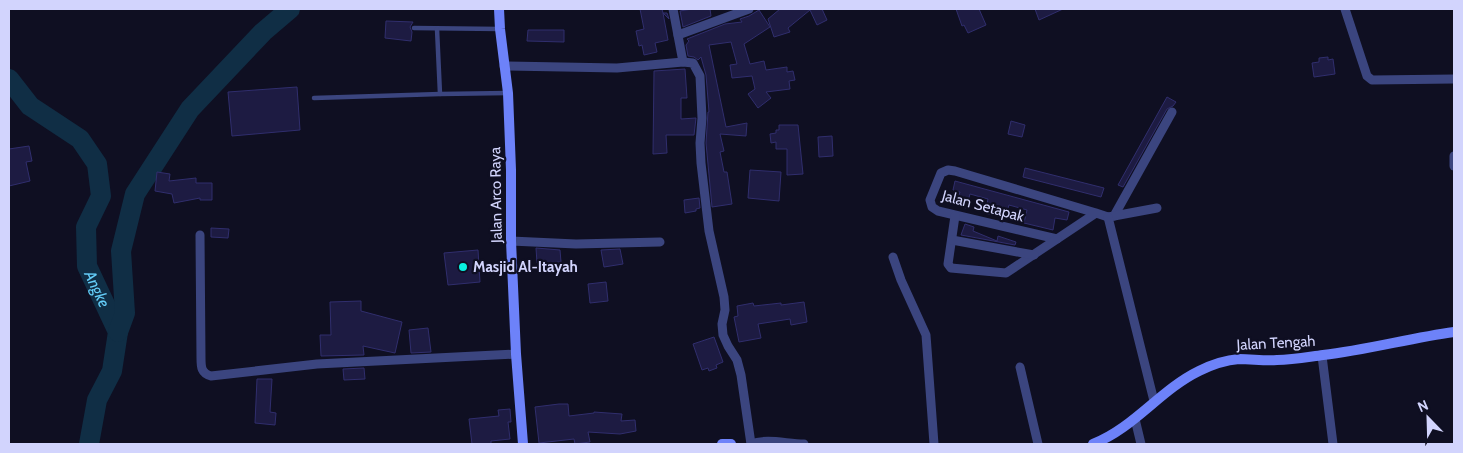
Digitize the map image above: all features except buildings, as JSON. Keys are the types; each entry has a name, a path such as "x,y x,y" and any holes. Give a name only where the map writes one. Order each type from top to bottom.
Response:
{"main road":[{"name":"Jalan Arco Raya","path":"499,9 508,93 512,170 511,242 516,354 523,444"},
{"name":"Jalan Tengah","path":"1093,444 1103,440 1135,419 1175,385 1200,370 1239,359 1278,360 1322,356 1454,332"},
{"path":"722,444 731,444"}],"street":[{"path":"673,9 683,62"},
{"path":"678,35 749,9"},
{"path":"1344,9 1367,76 1372,80 1454,79"},
{"path":"504,66 618,68 683,62 693,63 697,68 700,76 702,118 701,163 709,231 724,297 725,310 722,324 728,346 737,360 741,375 751,444 766,441 804,444"},
{"path":"1154,401 1111,217 1172,112"},
{"path":"1454,156 1454,166"},
{"name":"Jalan Setapak","path":"1057,239 938,211 932,207 930,200 941,173 948,170 1111,217"},
{"path":"1111,217 1157,208"},
{"path":"954,216 948,264 951,268 1006,273 1096,213"},
{"path":"200,235 201,370 211,376 317,364 516,354"},
{"path":"952,240 1034,255"},
{"path":"511,242 576,244 660,242"},
{"path":"893,257 901,280 926,335 934,444"},
{"path":"1322,356 1333,444"},
{"path":"1020,367 1038,444"},
{"path":"1135,419 1140,444"}],"lane":[{"path":"414,28 500,29"},
{"path":"437,29 440,94"},
{"path":"314,98 508,93"}],"waterway":[{"path":"118,332 125,313 121,251 135,194 190,109 263,32 290,9"},
{"name":"Angke","path":"9,79 30,106 80,139 97,164 101,196 86,227 87,266 118,332 112,371 97,400 89,444"}],"place":[{"name":"Masjid Al-Itayah","path":"463,267"}]}
